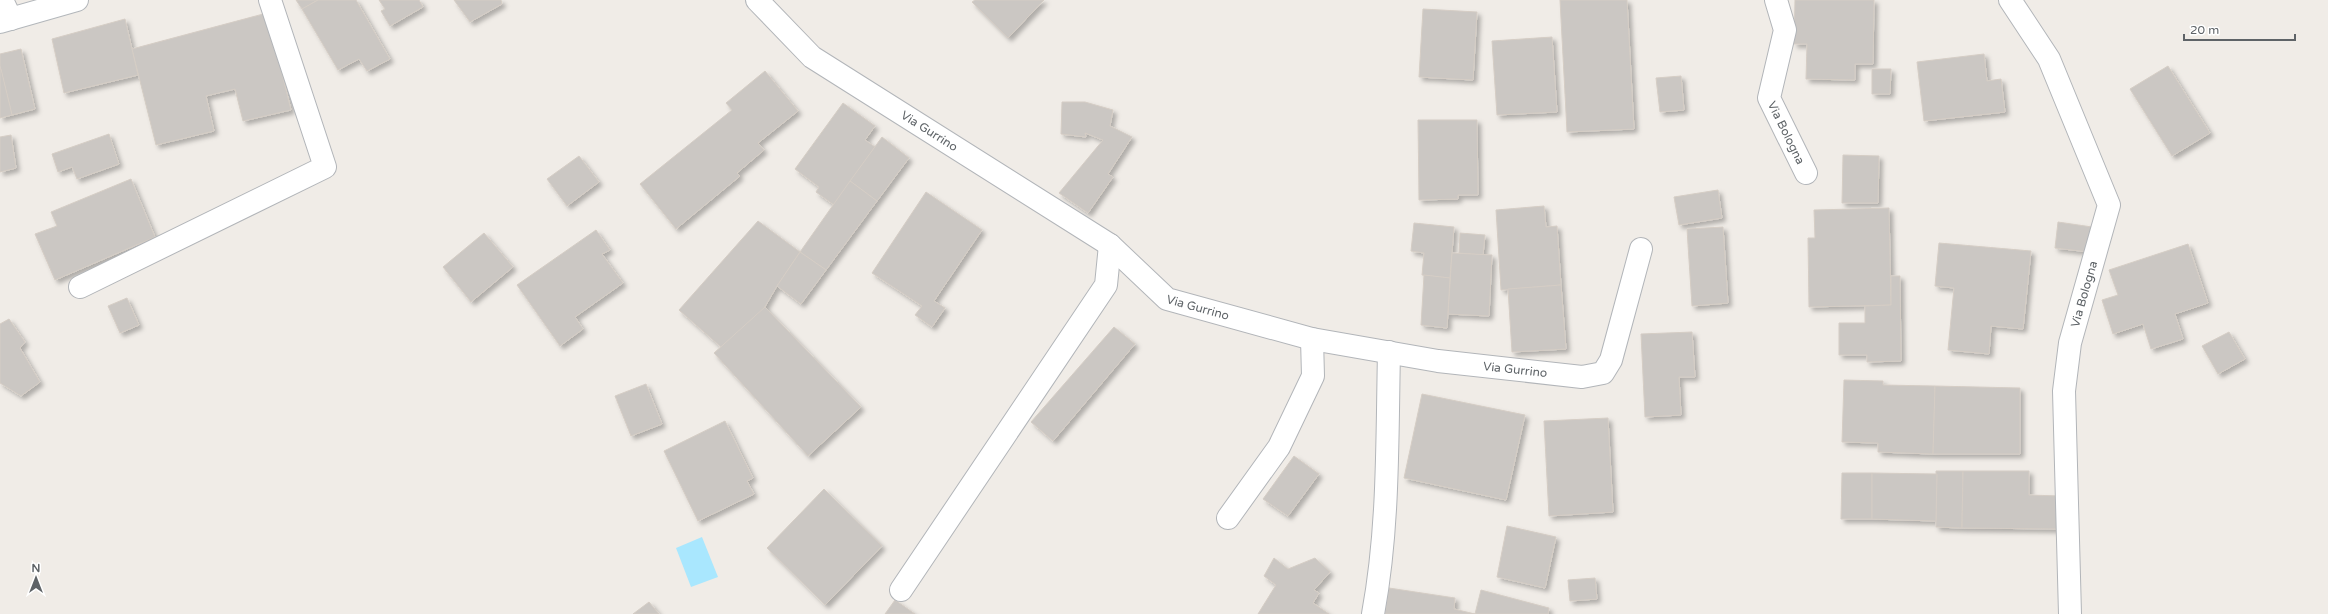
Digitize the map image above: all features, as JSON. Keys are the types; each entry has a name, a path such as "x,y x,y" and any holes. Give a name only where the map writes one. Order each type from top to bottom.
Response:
{"street":[{"path":"4,14 77,0"},
{"path":"80,286 325,167 270,0"},
{"name":"Via Gurrino","path":"756,0 812,57 1110,245 1167,300 1312,339 1438,361 1582,377 1603,373 1611,360 1641,249"},
{"name":"Via Bologna","path":"1776,0 1785,30 1769,98 1806,173"},
{"name":"Via Bologna","path":"2010,0 2048,58 2109,205 2070,343 2064,391 2070,614"},
{"path":"901,590 1106,285 1110,245"},
{"path":"1228,518 1279,447 1310,383 1313,376 1312,339"},
{"path":"1372,614 1380,576 1385,515 1389,352"}],"water":[{"path":"702,537 718,577 691,587 676,548"}],"building":[{"path":"296,0 318,0 302,9"},
{"path":"318,0 356,0 390,59 367,71 359,59 338,70 302,9"},
{"path":"379,0 419,0 423,7 390,26 381,11 385,9"},
{"path":"454,0 501,0 502,4 470,22"},
{"path":"975,0 1044,0 1008,38 972,2"},
{"path":"1560,0 1627,0 1634,129 1567,132"},
{"path":"1795,0 1874,0 1873,64 1855,64 1855,80 1806,79 1807,44 1794,44"},
{"path":"1423,9 1477,12 1473,80 1419,77"},
{"path":"267,13 291,110 243,121 235,89 206,96 214,131 156,145 132,49"},
{"path":"125,19 138,75 64,93 52,39"},
{"path":"1552,37 1557,112 1497,115 1492,41"},
{"path":"21,49 35,109 12,115 0,66 0,54"},
{"path":"1984,54 1987,81 2001,79 2005,112 1924,121 1917,62"},
{"path":"2168,66 2210,133 2172,156 2130,89"},
{"path":"0,69 12,115 0,118"},
{"path":"1872,69 1891,69 1890,94 1872,94"},
{"path":"765,71 798,111 758,143 764,150 737,173 740,176 676,229 640,184 732,110 726,103"},
{"path":"1681,76 1684,110 1660,112 1656,78"},
{"path":"1062,102 1085,102 1113,110 1110,126 1132,137 1108,174 1113,177 1088,213 1059,193 1103,140 1085,133 1086,137 1061,134"},
{"path":"843,103 875,126 865,140 875,147 834,205 816,192 819,187 795,169"},
{"path":"1418,120 1477,120 1478,195 1458,195 1458,199 1419,200"},
{"path":"109,134 119,164 77,179 72,167 58,172 52,154"},
{"path":"11,135 16,168 0,172 0,137"},
{"path":"882,137 909,158 877,201 850,181"},
{"path":"1843,155 1879,156 1878,203 1842,203"},
{"path":"579,156 599,182 567,206 547,179"},
{"path":"131,179 155,237 55,280 35,234 57,226 51,212"},
{"path":"850,181 877,201 826,270 800,252"},
{"path":"1718,190 1722,218 1679,225 1674,197"},
{"path":"926,192 982,230 934,301 945,308 932,327 915,315 922,306 872,273"},
{"path":"1544,206 1546,227 1557,226 1561,285 1501,290 1496,210"},
{"path":"1889,208 1891,305 1809,307 1808,238 1815,238 1814,210"},
{"path":"758,221 800,252 763,310 721,347 679,310"},
{"path":"2058,222 2092,227 2089,252 2055,248"},
{"path":"1414,223 1454,227 1450,278 1422,275 1424,253 1411,251"},
{"path":"1723,227 1728,303 1692,306 1687,229"},
{"path":"596,230 610,250 602,254 623,283 575,317 583,329 560,346 517,285"},
{"path":"484,233 513,267 471,302 443,267"},
{"path":"1460,233 1485,235 1483,255 1459,253"},
{"path":"1939,243 2031,251 2023,329 1991,326 1989,354 1948,350 1954,288 1935,286"},
{"path":"2188,244 2208,303 2175,314 2183,339 2151,349 2143,324 2113,334 2102,300 2118,295 2109,270"},
{"path":"800,252 826,270 801,304 777,286"},
{"path":"1452,253 1492,255 1489,316 1448,314"},
{"path":"1424,275 1450,278 1447,328 1421,325"},
{"path":"1891,276 1900,276 1901,361 1867,362 1867,355 1839,355 1839,323 1865,323 1865,306 1891,305"},
{"path":"1561,285 1566,349 1512,352 1508,289"},
{"path":"127,298 139,325 120,333 108,306"},
{"path":"765,307 861,407 808,456 714,353"},
{"path":"9,319 25,342 20,348 40,382 21,396 0,383 0,324"},
{"path":"1114,327 1135,344 1053,441 1031,422"},
{"path":"1692,332 1695,377 1679,377 1681,415 1645,417 1641,334"},
{"path":"2229,332 2245,359 2218,374 2202,346"},
{"path":"1844,380 1883,381 1883,385 1935,386 1933,454 1878,452 1878,443 1842,442"},
{"path":"646,384 662,424 631,436 615,396"},
{"path":"1935,386 2020,388 2020,454 1933,454"},
{"path":"1422,394 1525,415 1506,500 1404,478"},
{"path":"1608,418 1613,512 1549,516 1544,421"},
{"path":"725,421 753,478 747,481 754,494 698,521 664,451"},
{"path":"1294,456 1319,474 1288,516 1263,499"},
{"path":"1936,471 1963,471 1962,528 1936,527"},
{"path":"1963,471 2029,471 2029,495 2061,496 2061,529 1962,528"},
{"path":"1842,473 1872,473 1872,519 1841,519"},
{"path":"1872,473 1937,474 1936,521 1872,519"},
{"path":"824,489 882,546 825,605 767,548"},
{"path":"1507,526 1556,537 1545,588 1497,577"},
{"path":"1274,558 1288,569 1315,558 1330,572 1314,590 1319,593 1313,603 1329,614 1258,614 1276,585 1264,576"},
{"path":"1595,578 1597,599 1570,601 1568,580"},
{"path":"1389,588 1455,598 1454,609 1475,614 1385,614"},
{"path":"1481,590 1549,608 1548,614 1475,614"},
{"path":"895,600 915,614 885,614"},
{"path":"649,602 659,614 633,614"}]}
